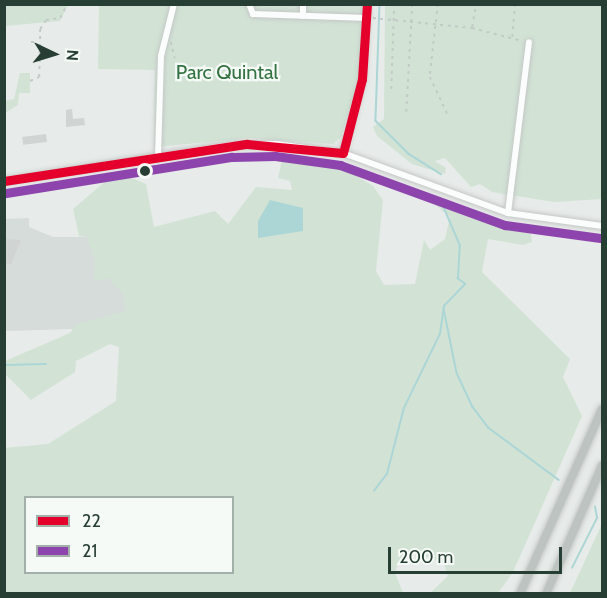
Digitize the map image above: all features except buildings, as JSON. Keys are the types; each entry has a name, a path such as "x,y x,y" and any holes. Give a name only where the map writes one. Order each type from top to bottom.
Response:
{"highway":[{"path":"520,594 603,409"},
{"path":"546,594 603,466"}],"street":[{"path":"158,157 161,56 174,4"},
{"path":"249,4 253,14 367,18"},
{"path":"303,4 303,16"},
{"path":"343,153 362,79 367,4"},
{"path":"508,213 529,42"},
{"path":"4,181 254,143 343,153 508,213 603,226"}],"path":[{"path":"30,81 39,77 39,42 46,20 59,19 67,4"},
{"path":"391,89 394,4"},
{"path":"406,112 412,4"},
{"path":"438,4 430,83 448,115"},
{"path":"472,28 477,4"},
{"path":"512,38 515,4"},
{"path":"367,18 410,20 472,28 529,42"},
{"path":"31,42 39,42"},
{"path":"39,53 45,50"},
{"path":"34,59 39,59"}],"shaded area":[{"path":"29,218 29,227 53,237 128,237 138,327 5,331 4,219"}],"green space":[{"path":"4,5 68,5 60,21 5,26"},
{"name":"Parc Quintal","path":"99,5 364,5 360,76 341,137 333,144 251,138 154,147 155,70 98,69"},
{"path":"385,5 602,5 602,199 554,202 492,192 480,184 471,187 445,158 435,161 446,168 445,174 412,164 377,136 373,127 384,119"},
{"path":"20,73 30,73 30,93 19,93 18,105 5,113 5,101 14,99"},
{"path":"293,157 347,170 373,186 383,200 376,271 384,285 415,284 424,240 430,250 445,239 450,217 433,203 530,228 532,242 523,245 488,239 482,272 570,359 563,377 582,416 513,572 498,593 430,593 448,576 444,563 414,552 399,561 395,573 403,593 5,593 4,448 48,444 116,401 119,347 110,344 76,361 75,372 31,400 5,374 5,361 70,333 76,325 125,311 123,294 109,278 94,281 95,262 87,237 79,236 73,209 108,179 129,177 146,184 154,227 215,211 228,224 256,187 292,190 290,181 278,178 282,160"},
{"path":"602,522 602,593 570,593 601,526"}],"water":[{"path":"270,200 303,208 303,231 258,238 258,221"}],"waterway":[{"path":"380,4 376,121 409,154 441,174"},
{"path":"374,491 387,474 404,408 440,334 444,306 465,284 458,279 460,246 442,204"},
{"path":"444,309 457,373 473,407 489,428 559,480"},
{"path":"4,365 46,364"},
{"path":"572,568 597,518 595,507"}],"transit line":[{"name":"22","path":"343,153 362,79 367,4"},
{"name":"22","path":"4,181 247,144 343,153"},
{"name":"21","path":"6,193 232,157 275,156 340,165 505,225 600,238"}]}
